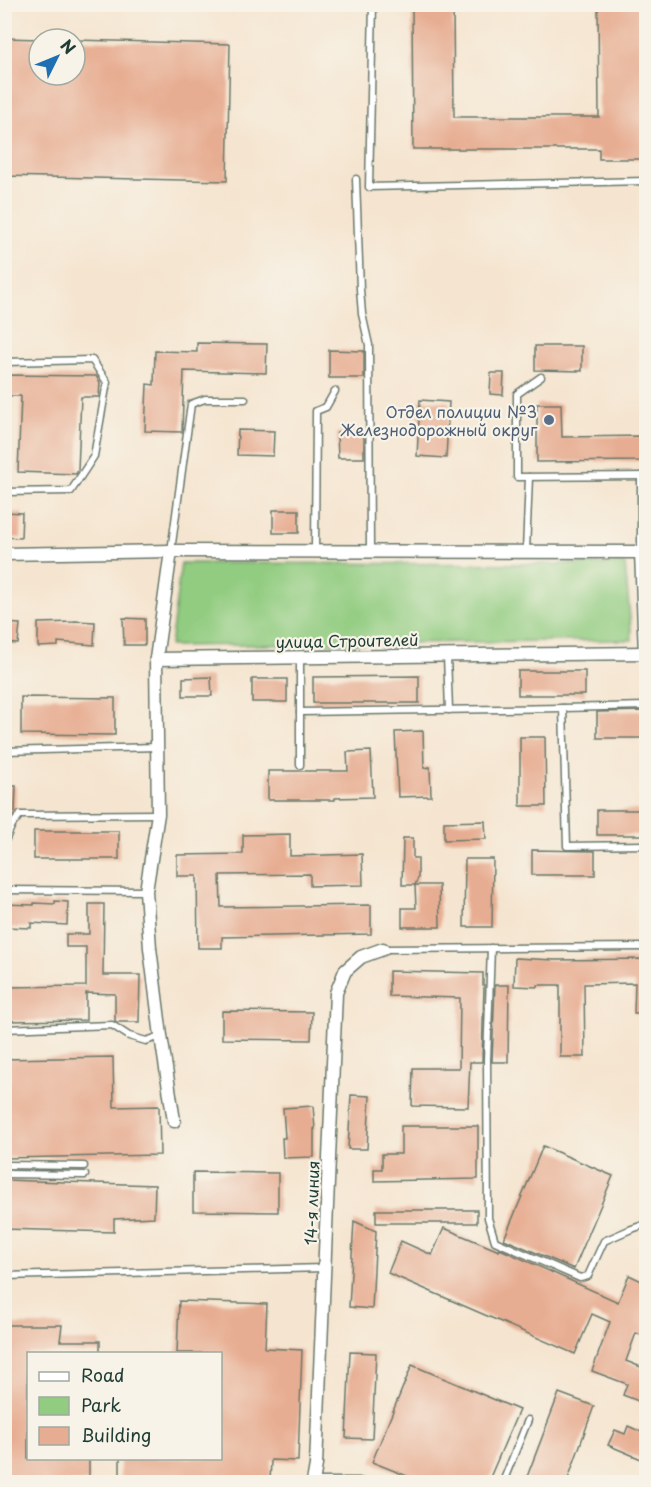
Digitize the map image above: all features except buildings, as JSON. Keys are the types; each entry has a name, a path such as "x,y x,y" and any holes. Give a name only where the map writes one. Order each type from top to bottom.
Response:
{"street":[{"path":"171,551 156,659 158,814 146,891 150,948 174,1121"},
{"path":"4,554 171,551 644,552 646,653"},
{"name":"улица Строителей","path":"156,659 646,653"},
{"name":"14-я линия","path":"314,1481 336,993 345,971 361,957 383,949"}],"lane":[{"path":"373,4 369,187 646,182"},
{"path":"356,180 360,289 362,314 369,345 370,551"},
{"path":"4,362 92,360 107,382 94,456 71,490 4,492"},
{"path":"541,377 517,394 517,477 644,476 644,552"},
{"path":"315,551 316,411 326,407 335,391"},
{"path":"171,551 191,404 205,399 245,399"},
{"path":"526,551 529,477"},
{"path":"300,712 646,706 646,653"},
{"path":"447,656 449,710"},
{"path":"300,657 300,765"},
{"path":"563,708 567,846 646,845"},
{"path":"4,751 157,747"},
{"path":"4,843 12,825 20,815 158,814"},
{"path":"4,890 146,891"},
{"path":"383,949 646,947"},
{"path":"491,948 487,1060 488,1218 495,1241 580,1278 588,1276 604,1241 646,1224"},
{"path":"4,1029 112,1025 129,1036 146,1041 161,1036"},
{"path":"4,1165 84,1166"},
{"path":"4,1174 85,1175"},
{"path":"4,1276 324,1268"},
{"path":"503,1482 528,1420"},
{"path":"314,1481 363,1482"}],"green space":[{"path":"181,563 625,564 632,640 170,646"}],"place":[{"name":"Отдел полиции №3 Железнодорожный округ","path":"549,420"}]}
